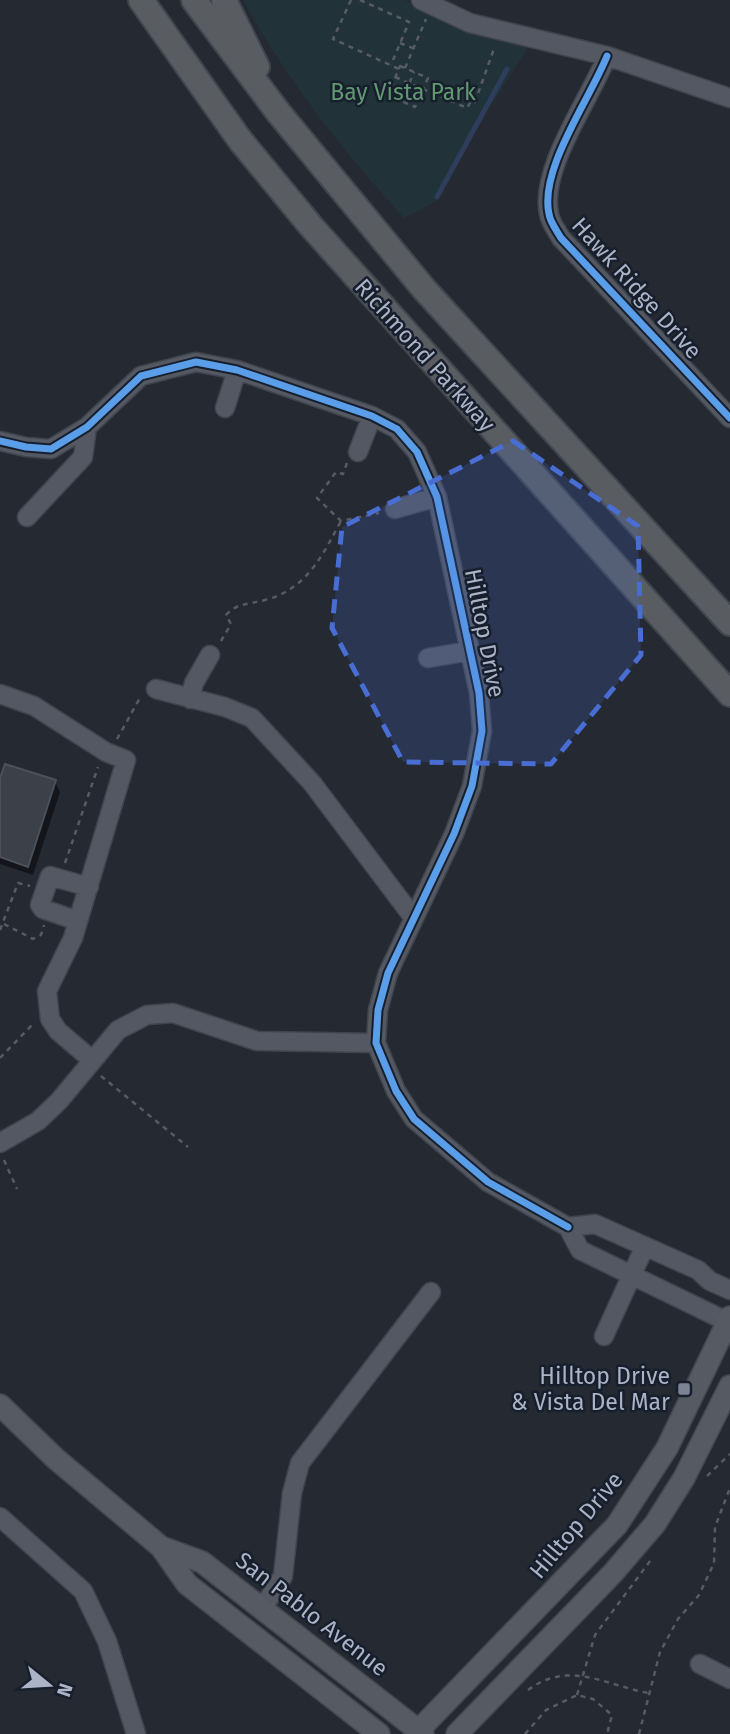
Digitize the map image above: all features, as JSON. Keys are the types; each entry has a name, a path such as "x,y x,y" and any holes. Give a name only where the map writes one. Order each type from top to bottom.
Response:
{"highway":[{"name":"Richmond Parkway","path":"141,0 240,140 310,225 730,694"},
{"name":"Richmond Parkway","path":"194,0 278,112 424,289 730,623"},
{"path":"223,0 278,112"}],"main road":[{"name":"Hilltop Drive","path":"419,1733 617,1525 667,1448 729,1321"},
{"path":"457,1734 613,1573 655,1524 684,1478 730,1386"},
{"name":"San Pablo Avenue","path":"0,1405 56,1459 161,1548 187,1584 379,1734"},
{"name":"San Pablo Avenue","path":"161,1548 202,1562 419,1733"}],"street":[{"path":"423,1 470,23 607,56 730,98"},
{"name":"Hawk Ridge Drive","path":"607,56 559,154 547,199 549,217 561,238 730,418"},
{"name":"Hilltop Drive","path":"0,441 51,449 88,426 141,376 196,362 237,370 372,416 397,429 417,452 437,497 479,693 482,731 472,786 454,834 388,972 378,1010 376,1044 396,1091 414,1119 488,1182 568,1227"},
{"path":"225,408 237,370"},
{"path":"352,457 372,416"},
{"path":"27,517 83,457 88,426"},
{"path":"395,509 437,497"},
{"path":"428,658 470,651"},
{"path":"190,699 194,682 210,655"},
{"path":"156,689 252,718 312,783 413,917"},
{"path":"0,694 34,706 107,752 127,760 78,921 52,978 47,1003 50,1019 58,1031 92,1059"},
{"path":"78,921 43,909 40,905 50,876 89,887"},
{"path":"0,1143 38,1121 59,1101 118,1030 147,1015 173,1013 257,1041 376,1044"},
{"path":"729,1321 580,1250 568,1227 595,1224 698,1270 710,1281 730,1290"},
{"path":"604,1336 645,1246"},
{"path":"262,1609 284,1576 292,1493 300,1463 431,1292"},
{"path":"0,1517 83,1591 107,1641 136,1734"},
{"path":"700,1664 730,1679"}],"path":[{"path":"351,0 333,39 399,69"},
{"path":"360,0 409,22 391,65"},
{"path":"405,68 426,21 423,1"},
{"path":"396,77 467,108 471,101 475,102 487,74 483,73 502,31"},
{"path":"400,43 413,48"},
{"path":"400,66 428,78 423,89 415,107 388,95 400,66"},
{"path":"402,101 414,72"},
{"path":"341,521 317,498 336,472 343,474 352,457"},
{"path":"341,521 395,509"},
{"path":"210,655 228,632 230,624 226,615 236,604 267,600 301,583 324,556 341,521"},
{"path":"0,930 18,883 33,887"},
{"path":"4,924 33,939 41,935 44,923 54,926"},
{"path":"1,1154 17,1189"},
{"path":"701,1485 730,1454"},
{"path":"639,1734 660,1652 678,1619 699,1595 714,1563 715,1527 730,1488"},
{"path":"577,1695 595,1635 657,1552"},
{"path":"519,1697 543,1679 567,1673 649,1693"},
{"path":"525,1734 545,1710 577,1695 593,1699 612,1715 612,1725 607,1734"}],"highlighted area":[{"path":"513,441 638,526 641,655 551,764 403,762 332,628 342,527"}],"green space":[{"name":"Bay Vista Park","path":"243,0 405,0 450,25 486,37 529,46 483,118 438,200 404,218 359,167 297,86"}],"building":[{"path":"5,764 56,780 28,867 0,857 0,778"}],"waterway":[{"path":"437,197 507,69"}],"cycle path":[{"path":"607,56 568,134 551,176 548,196 552,223 561,238 730,418"},
{"path":"0,441 51,449 87,427 141,376 196,362 237,370 372,416 397,429 417,452 437,497 479,693 482,731 472,786 454,834 388,973 378,1010 376,1043 396,1091 414,1119 488,1182 568,1227"}],"place":[{"name":"Hilltop Drive & Vista Del Mar","path":"684,1389"}]}
